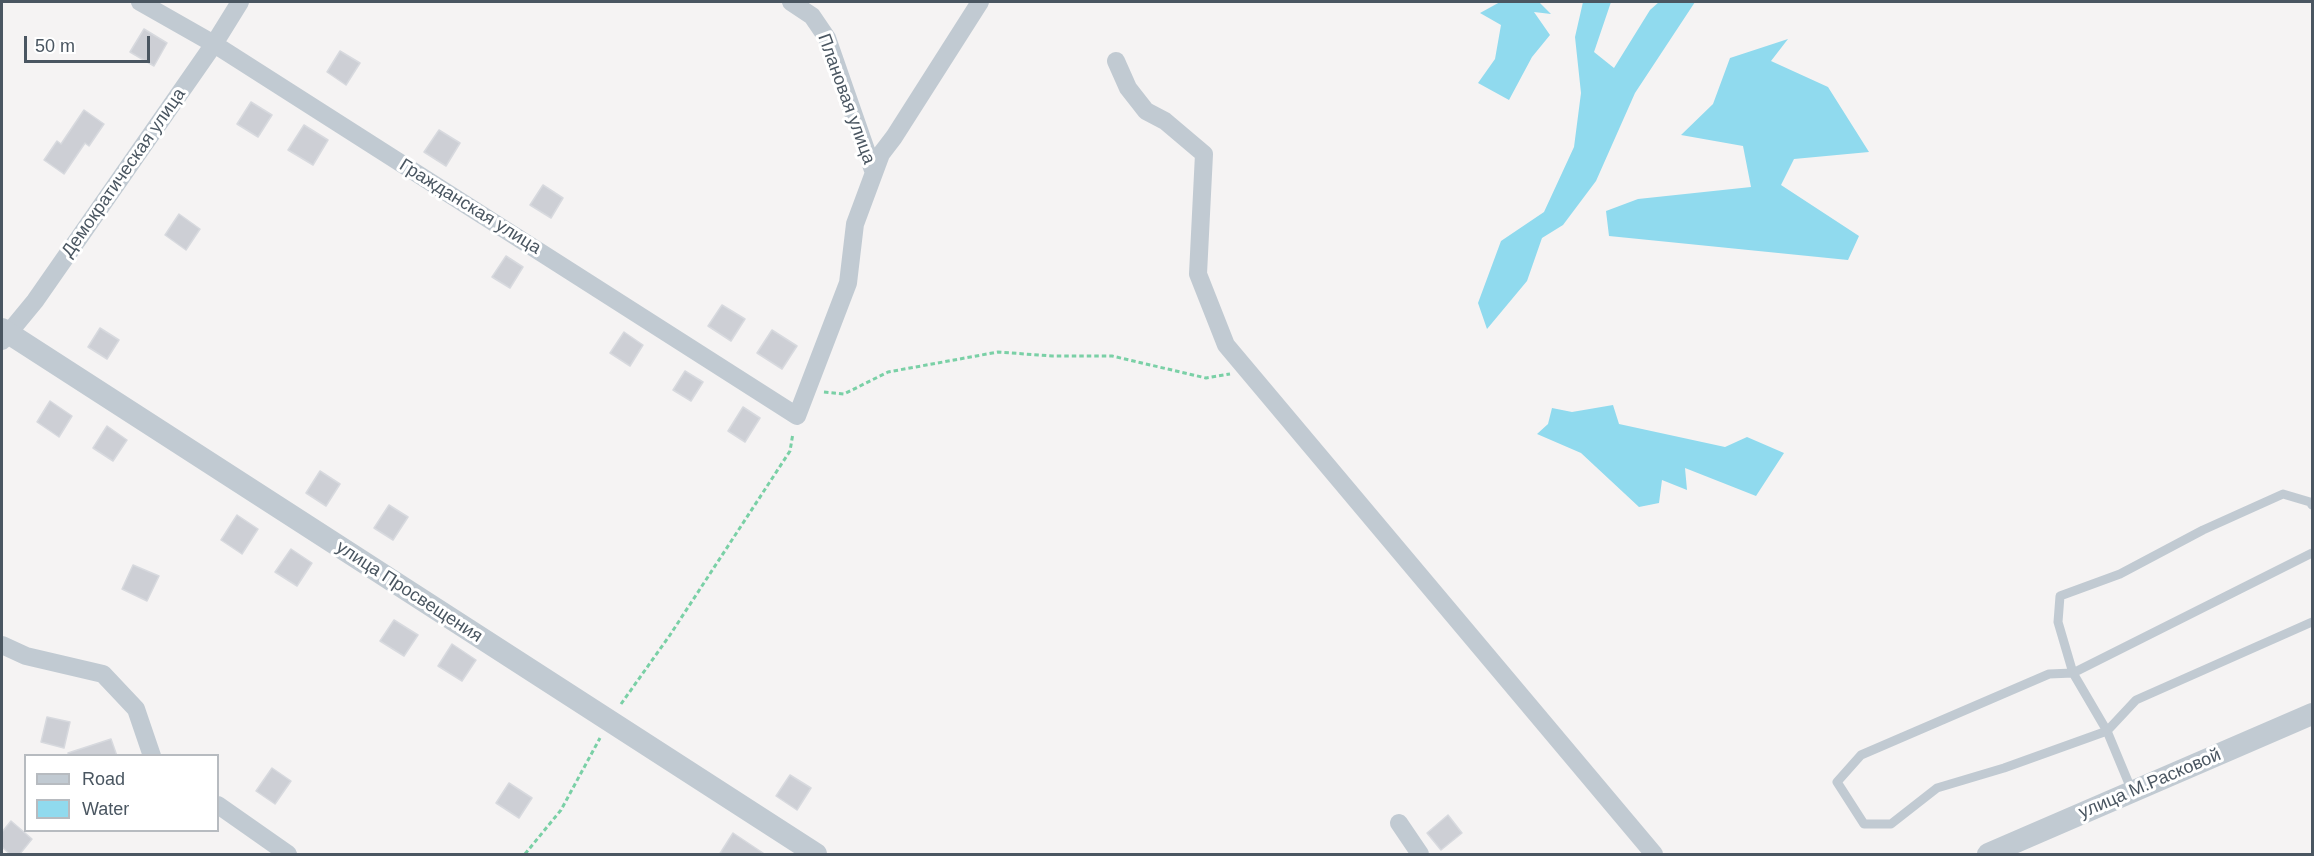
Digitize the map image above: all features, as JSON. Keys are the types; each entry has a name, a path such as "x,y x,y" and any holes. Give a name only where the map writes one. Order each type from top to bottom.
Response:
{"street":[{"name":"Гражданская улица","path":"140,2 214,44 797,416"},
{"name":"Демократическая улица","path":"3,334 34,302 214,44 240,2"},
{"name":"Плановая улица","path":"791,2 812,16 827,38 874,173"},
{"path":"797,416 848,283 855,224 881,154 980,2"},
{"path":"1116,61 1128,88 1146,111 1165,121 1204,154 1198,274 1226,345 1654,855"},
{"name":"улица Просвещения","path":"3,334 816,855"},
{"path":"2,645 26,656 103,674 136,709 151,754"},
{"name":"улица М.Расковой","path":"1988,855 2313,714"},
{"path":"219,806 288,855"},
{"path":"1399,823 1420,855"}],"lane":[{"path":"2132,791 2107,731 2073,673 2058,622 2060,596 2120,574 2203,530 2283,495 2310,502 2313,505"},
{"path":"2313,553 2073,673 2049,674 1862,755 1837,782 1864,824 1891,824 1937,788 2004,768 2107,731 2136,700 2313,622"}],"path":[{"path":"807,390 844,394 888,372 998,352 1112,357 1206,378 1248,371"},
{"path":"525,855 561,810 609,721 670,635 790,451 797,416"}],"water":[{"path":"1500,2 1539,2 1551,14 1534,12 1550,35 1532,57 1509,100 1478,83 1495,59 1501,25 1480,13"},
{"path":"1583,2 1611,2 1594,52 1614,68 1650,10 1659,2 1695,2 1635,93 1596,181 1563,225 1542,238 1527,281 1487,329 1478,303 1501,241 1544,212 1574,147 1581,93 1575,37"},
{"path":"1788,39 1771,61 1828,87 1869,152 1794,159 1781,185 1859,236 1848,260 1609,236 1606,211 1638,199 1751,187 1743,146 1681,135 1713,104 1730,58"},
{"path":"1613,405 1619,424 1725,447 1747,437 1784,453 1756,496 1685,468 1687,490 1662,480 1659,503 1639,507 1581,453 1537,434 1548,424 1552,408 1572,412"}],"building":[{"path":"144,29 167,43 154,66 130,52"},
{"path":"340,51 360,63 346,85 327,72"},
{"path":"251,102 272,115 258,137 237,124"},
{"path":"84,110 104,124 89,146 85,143 64,174 44,160 57,141 61,144"},
{"path":"304,125 328,140 313,165 288,150"},
{"path":"439,130 460,143 446,166 424,152"},
{"path":"543,185 563,198 551,218 530,205"},
{"path":"179,214 200,229 186,250 165,235"},
{"path":"506,256 523,267 510,288 492,277"},
{"path":"722,305 745,319 731,341 708,326"},
{"path":"100,328 119,340 107,359 88,347"},
{"path":"772,330 797,346 782,369 757,353"},
{"path":"624,332 643,345 630,366 610,353"},
{"path":"685,371 703,382 691,401 673,390"},
{"path":"50,401 72,416 59,437 37,422"},
{"path":"743,407 760,418 745,442 728,431"},
{"path":"107,426 127,440 113,461 93,448"},
{"path":"320,471 340,484 326,506 306,493"},
{"path":"389,505 408,517 393,540 374,528"},
{"path":"237,515 258,529 242,554 221,540"},
{"path":"291,549 312,563 297,586 275,572"},
{"path":"133,565 159,576 147,601 122,589"},
{"path":"394,620 418,635 404,656 380,641"},
{"path":"452,644 476,660 462,681 438,666"},
{"path":"47,717 70,722 64,748 41,742"},
{"path":"111,739 116,754 68,754"},
{"path":"272,768 291,781 275,804 256,791"},
{"path":"790,775 811,788 797,810 776,796"},
{"path":"509,783 532,798 519,818 496,803"},
{"path":"1448,815 1462,833 1441,850 1427,833"},
{"path":"11,821 32,839 19,855 11,855 2,847 2,832"},
{"path":"733,833 766,855 719,855"}]}
